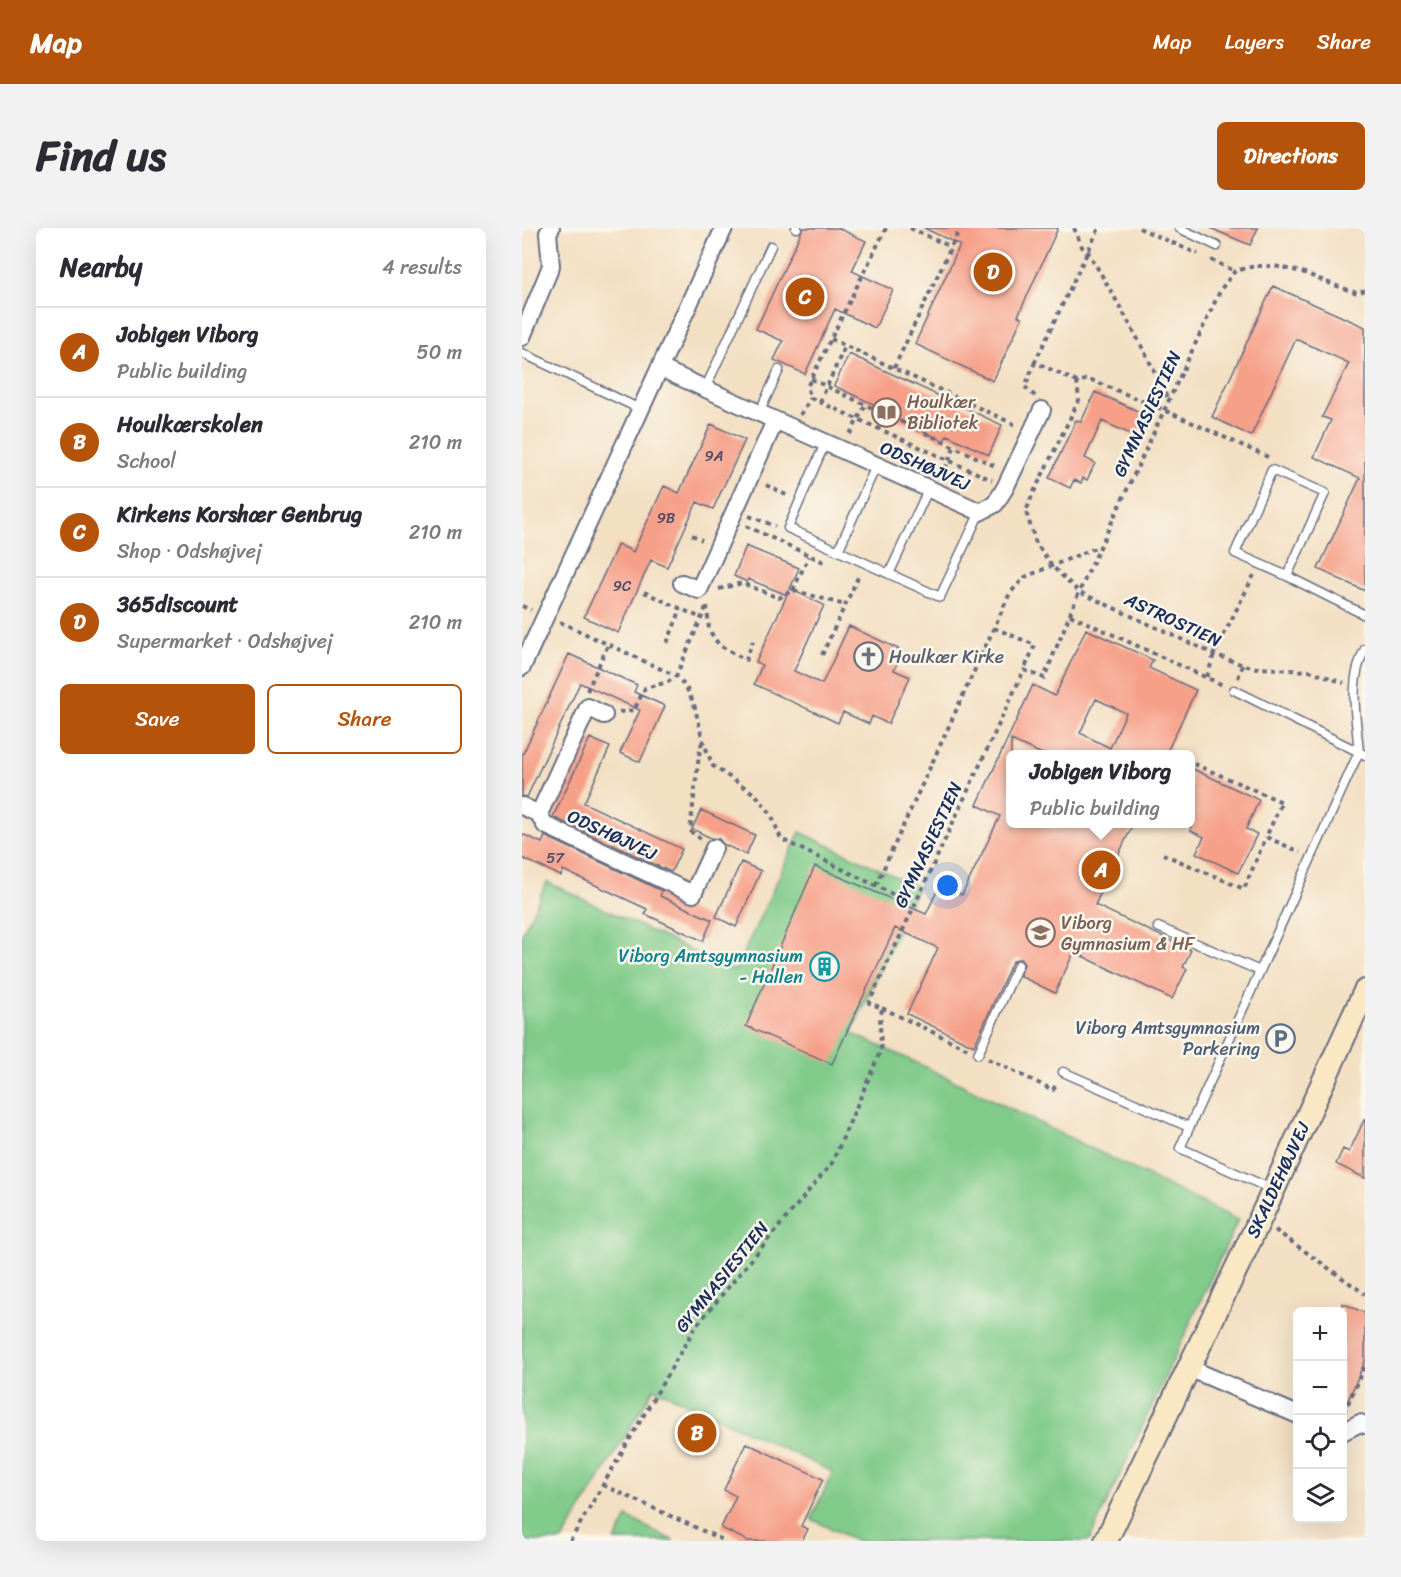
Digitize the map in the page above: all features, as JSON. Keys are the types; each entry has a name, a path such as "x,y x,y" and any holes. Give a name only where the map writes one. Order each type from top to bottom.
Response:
{"street":[{"path":"522,337 551,266 548,233 551,228"},
{"path":"522,667 724,228"},
{"name":"ODSHØJVEJ","path":"660,368 980,512 995,504 1009,481 1042,410"},
{"path":"682,583 699,590 775,421"},
{"path":"538,814 588,707 604,715"},
{"name":"ODSHØJVEJ","path":"522,806 538,814 545,825 693,894 714,848"},
{"name":"SKALDEHØJVEJ","path":"1106,1541 1260,1219 1365,991"},
{"path":"1189,1368 1293,1413"},
{"path":"1347,1430 1360,1423 1365,1425"}],"lane":[{"path":"1179,228 1217,246"},
{"path":"705,389 771,246"},
{"path":"522,353 640,409"},
{"path":"759,414 779,370"},
{"path":"826,441 788,528 940,597 980,512"},
{"path":"838,551 876,466"},
{"path":"1287,576 1324,493 1272,470 1235,553 1365,615"},
{"path":"889,574 932,490"},
{"path":"1273,1190 1180,1148 1312,857 1362,753 1353,686 1359,661 1365,649"},
{"path":"1234,690 1362,753"},
{"path":"1158,927 1260,971"},
{"path":"978,1054 1018,965"},
{"path":"1063,1072 1189,1127"}],"path":[{"path":"886,228 807,387 811,398 986,476 1009,481"},
{"path":"910,228 951,247"},
{"path":"894,368 960,228"},
{"path":"1074,228 1082,247 1088,252 1149,358 1168,400"},
{"path":"1042,410 1039,399 1025,387 1099,228"},
{"path":"1138,228 1235,271 1255,266 1274,266 1302,272 1357,293 1365,290"},
{"name":"GYMNASIESTIEN","path":"570,1541 696,1326 832,1163 881,1050 882,1008 869,1003 1024,670 1044,678 1079,592 1168,400 1221,289 1235,271"},
{"path":"831,339 1032,432"},
{"path":"820,402 845,346"},
{"path":"1035,362 1077,382 1089,379 1277,461 1272,470"},
{"path":"811,379 954,447 1009,481 1031,498 1078,400 1077,382"},
{"path":"843,450 865,406"},
{"path":"932,490 954,447"},
{"path":"750,478 800,502"},
{"name":"ASTROSTIEN","path":"1031,498 1026,512 1036,543 1052,566 1079,592 1214,654 1257,668 1310,672 1353,686"},
{"path":"748,516 772,526 788,528"},
{"path":"876,885 1010,594 1025,578 1101,546"},
{"path":"714,587 719,589 742,583 779,598 793,590 809,556"},
{"path":"1207,677 1214,654 1259,564"},
{"path":"822,654 859,575"},
{"path":"793,590 845,606"},
{"path":"644,592 701,618"},
{"path":"707,604 709,630 719,645 746,660 753,641"},
{"path":"522,606 676,676 686,687 694,704 703,741 713,766 756,795 771,814 781,839 915,905"},
{"path":"667,643 681,609"},
{"path":"1070,615 1234,690"},
{"path":"994,628 1035,645 1024,670"},
{"path":"588,707 587,690 608,645"},
{"path":"604,715 634,710 645,688 668,682 676,676"},
{"path":"703,741 699,755 690,831 714,848"},
{"path":"1163,854 1244,889 1282,802 1195,764"},
{"path":"1266,837 1312,857"},
{"path":"1260,1219 1365,1294"},
{"path":"1342,1415 1365,1366"},
{"path":"603,1485 722,1540"}],"green space":[{"path":"800,832 918,887 851,1033 1238,1220 1089,1541 857,1541 811,1519 833,1472 654,1388 562,1541 522,1541 522,934 547,882 735,971"},
{"path":"627,1517 674,1541 615,1541"}],"building":[{"path":"803,228 838,228 866,241 852,271 893,290 875,328 835,309 805,374 774,360 783,341 756,329"},
{"path":"924,228 1058,228 1018,316 1022,318 993,381 915,344 960,245"},
{"path":"1210,228 1258,228 1250,245"},
{"path":"1273,286 1365,327 1365,591 1318,569 1360,478 1314,457 1331,420 1322,417 1349,363 1296,339 1251,436 1212,417"},
{"path":"849,354 1002,425 989,455 947,435 944,441 883,413 884,409 834,386"},
{"path":"1095,392 1151,417 1141,439 1102,421 1085,458 1095,463 1087,480 1083,478 1081,483 1074,480 1070,488 1049,478 1076,420 1081,422"},
{"path":"711,424 745,440 713,509 697,502 667,567 651,560 618,633 584,617 618,544 633,552 664,486 679,493"},
{"name":"Houlkær Kirke","path":"746,546 799,568 790,589 824,605 794,671 822,684 849,626 903,651 894,670 910,677 888,724 872,716 869,724 843,712 838,723 754,684 762,665 756,662 787,595 748,579 747,582 734,576"},
{"path":"1086,629 1153,660 1149,668 1196,690 1168,750 1033,750 1011,740 1011,750 1006,750 1006,828 1131,828 1095,905 1191,950 1183,967 1187,969 1172,999 1074,952 1055,993 1020,976 1024,964 1021,959 1017,959 1012,962 974,1046 907,1014 938,948 895,928 832,1064 746,1026 815,866 926,914 940,885 962,895 1000,816 977,805 1033,685 1055,696","holes":["1096,699 1126,713 1110,748 1080,733"]},
{"path":"569,654 637,685 634,692 665,706 640,762 620,753 640,710 580,683 527,797 522,796 522,756"},
{"path":"590,738 610,747 584,803 682,849 671,872 553,817"},
{"path":"1195,770 1259,800 1246,829 1257,834 1238,873 1196,853 1204,837 1191,831 1191,828 1195,828"},
{"path":"701,810 755,835 746,855 723,844 719,839 711,838 692,829"},
{"path":"522,834 542,843 545,836 662,891 660,896 712,920 703,941 645,914 647,909 563,870 561,876 522,858"},
{"path":"741,862 761,871 736,927 716,917"},
{"path":"1365,1118 1365,1178 1336,1164 1343,1149 1349,1152"},
{"path":"1342,1303 1365,1313 1365,1361 1347,1403 1347,1307 1342,1307"},
{"path":"746,1443 823,1479 801,1526 808,1529 802,1541 748,1541 721,1528 736,1496 724,1490"}],"place":[{"name":"365discount","path":"993,272"},
{"name":"Kirkens Korshær Genbrug","path":"805,297"},
{"name":"Houlkær Bibliotek","path":"886,412"},
{"name":"Houlkær Kirke","path":"868,657"},
{"name":"Jobigen Viborg","path":"1101,870"},
{"name":"Viborg Gymnasium & HF","path":"1040,933"},
{"name":"Viborg Amtsgymnasium - Hallen","path":"824,966"},
{"name":"Viborg Amtsgymnasium Parkering","path":"1281,1038"},
{"name":"Houlkærskolen","path":"697,1433"}]}
